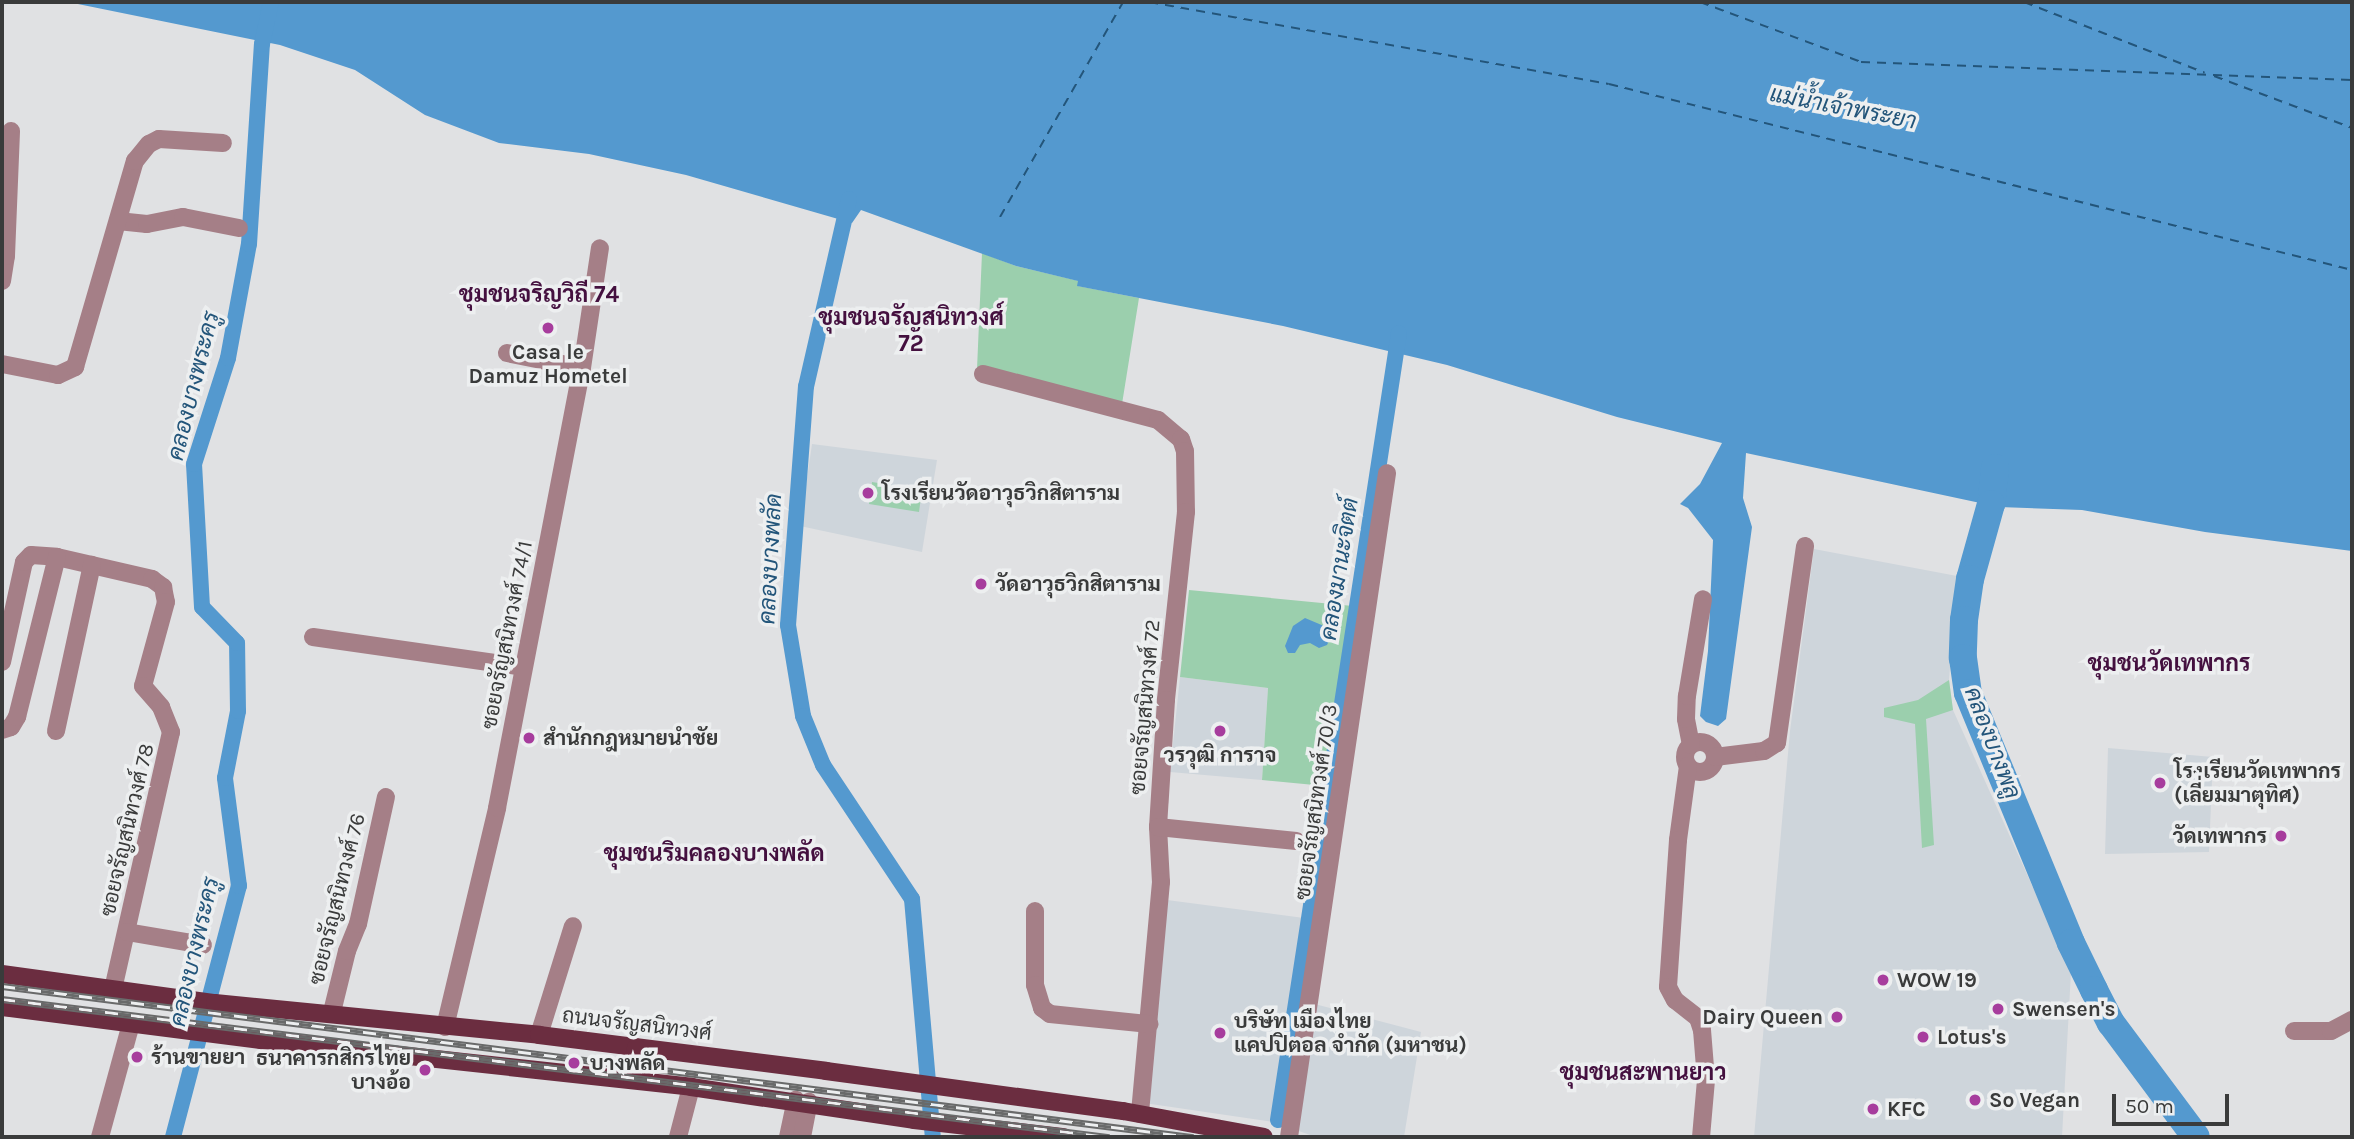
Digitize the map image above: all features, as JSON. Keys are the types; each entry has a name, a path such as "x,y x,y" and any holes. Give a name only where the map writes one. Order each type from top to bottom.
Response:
{"main road":[{"name":"ถนนจรัญสนิทวงศ์","path":"2,974 207,1002 332,1012 636,1047 1135,1113 1264,1137"},
{"path":"2,1007 202,1033 803,1101 949,1124 976,1132 1064,1137"},
{"path":"632,1080 636,1047"}],"street":[{"path":"2,281 6,256 11,131"},
{"path":"2,364 58,375 75,367 135,160 149,144 167,139 223,143"},
{"path":"118,221 147,223 183,218 240,228"},
{"name":"ซอยจรัญสนิทวงศ์ 74/1","path":"445,1027 488,850 582,368 600,248"},
{"path":"507,353 582,368"},
{"name":"ซอยจรัญสนิทวงศ์ 72","path":"983,374 1138,413 1158,420 1181,439 1186,470 1186,512 1166,700 1158,827 1161,883 1143,1023 1135,1113"},
{"name":"ซอยจรัญสนิทวงศ์ 70/3","path":"1289,1137 1387,473"},
{"path":"1715,757 1765,751 1777,743 1805,546"},
{"name":"ซอยจรัญสนิทวงศ์ 78","path":"2,662 24,562 35,553 152,579 163,587 165,595 143,687 161,707 172,732 113,990"},
{"path":"2,730 11,727 17,718 57,557"},
{"path":"56,731 92,565"},
{"path":"1702,1137 1706,1080 1702,1030 1698,1018 1675,1000 1668,987 1678,840 1688,766 1685,757 1691,745 1686,719 1687,696 1703,599"},
{"path":"313,637 523,667"},
{"path":"1688,766 1695,771 1705,771 1712,766 1715,757 1709,745 1700,742 1691,745"},
{"name":"ซอยจรัญสนิทวงศ์ 76","path":"332,1012 347,951 359,924 386,797"},
{"path":"1158,827 1296,841"},
{"path":"1035,911 1035,985 1042,1008 1049,1014 1143,1023"},
{"path":"539,1035 573,926"},
{"path":"127,932 203,945"},
{"path":"2294,1031 2331,1031 2352,1020"},
{"path":"100,1137 131,1024"},
{"path":"678,1137 691,1087"},
{"path":"788,1137 803,1101"},
{"path":"802,1137 803,1101"}],"shaded area":[{"name":"โรงเรียนวัดอาวุธวิกสิตาราม","path":"812,444 937,460 922,552 800,526"},
{"path":"1814,549 1957,576 1949,680 1953,710 2071,972 2062,1137 1754,1137 1790,731"},
{"name":"วรวุฒิ การาจ","path":"1180,677 1268,688 1262,780 1170,772"},
{"name":"โรงเรียนวัดเทพากร (เลี่ยมมาตุทิศ)","path":"2108,748 2213,757 2209,852 2105,854"},
{"path":"1167,900 1304,918 1292,998 1421,1032 1404,1137 1316,1137 1273,1122 1144,1103"}],"green space":[{"path":"982,253 1016,266 1079,281 1078,286 1139,298 1122,404 977,369"},
{"path":"872,482 922,490 919,512 869,504"},
{"path":"1189,590 1353,606 1325,786 1262,780 1268,688 1180,677"},
{"path":"1949,680 1953,710 1926,719 1934,845 1922,848 1915,724 1884,717 1884,708 1918,700"}],"water":[{"name":"แม่น้ำเจ้าพระยา","path":"68,2 2352,2 2352,551 2205,532 2082,510 1999,507 1746,453 1743,498 1752,527 1726,719 1718,726 1706,722 1700,716 1708,651 1713,540 1688,508 1680,504 1700,484 1722,443 1617,417 1447,365 1283,326 1077,286 1078,281 1016,266 861,210 852,223 686,175 589,154 499,143 425,115 355,70 280,45"},
{"path":"1305,618 1324,626 1331,637 1327,645 1319,648 1310,643 1300,645 1295,653 1288,653 1285,646 1293,626"}],"waterway":[{"name":"คลองบางพระครู","path":"173,1137 239,886 225,778 238,711 237,643 202,607 194,464 228,358 249,244 262,44 271,2"},
{"name":"คลองบางพลัด","path":"849,199 806,386 788,625 803,716 823,765 912,899 933,1137"},
{"name":"คลองมานะจิตต์","path":"1278,1120 1399,333"},
{"name":"คลองบางพลู","path":"1995,468 1991,504 1970,579 1964,620 1963,658 1968,693 2071,943 2094,990 2111,1023 2196,1137"}],"ferry route":[{"path":"1000,217 1123,2"},
{"path":"1149,2 1609,84 2352,270"},
{"path":"1700,2 1861,62 2352,80"},
{"path":"2024,2 2205,73"},
{"path":"2214,76 2352,128"}],"railway":[{"path":"2,986 1193,1137"},
{"path":"2,999 1109,1137"}],"place":[{"name":"Casa le Damuz Hometel","path":"548,328"},
{"name":"โรงเรียนวัดอาวุธวิกสิตาราม","path":"868,493"},
{"name":"วัดอาวุธวิกสิตาราม","path":"981,584"},
{"name":"วรวุฒิ การาจ","path":"1220,731"},
{"name":"สำนักกฎหมายนำชัย","path":"529,738"},
{"name":"โรงเรียนวัดเทพากร (เลี่ยมมาตุทิศ)","path":"2160,783"},
{"name":"วัดเทพากร","path":"2281,836"},
{"name":"WOW 19","path":"1883,980"},
{"name":"Swensen's","path":"1998,1009"},
{"name":"Dairy Queen","path":"1837,1017"},
{"name":"บริษัท เมืองไทย แคปปิตอล จำกัด (มหาชน)","path":"1220,1033"},
{"name":"Lotus's","path":"1923,1037"},
{"name":"ร้านขายยา","path":"137,1057"},
{"name":"บางพลัด","path":"574,1063"},
{"name":"ธนาคารกสิกรไทย บางอ้อ","path":"425,1070"},
{"name":"So Vegan","path":"1975,1100"},
{"name":"KFC","path":"1873,1109"}],"district":[{"name":"ชุมชนจริญวิถี 74","path":"539,295"},
{"name":"ชุมชนจรัญสนิทวงศ์ 72","path":"911,331"},
{"name":"ชุมชนวัดเทพากร","path":"2169,664"},
{"name":"ชุมชนริมคลองบางพลัด","path":"714,854"},
{"name":"ชุมชนสะพานยาว","path":"1643,1073"}]}
